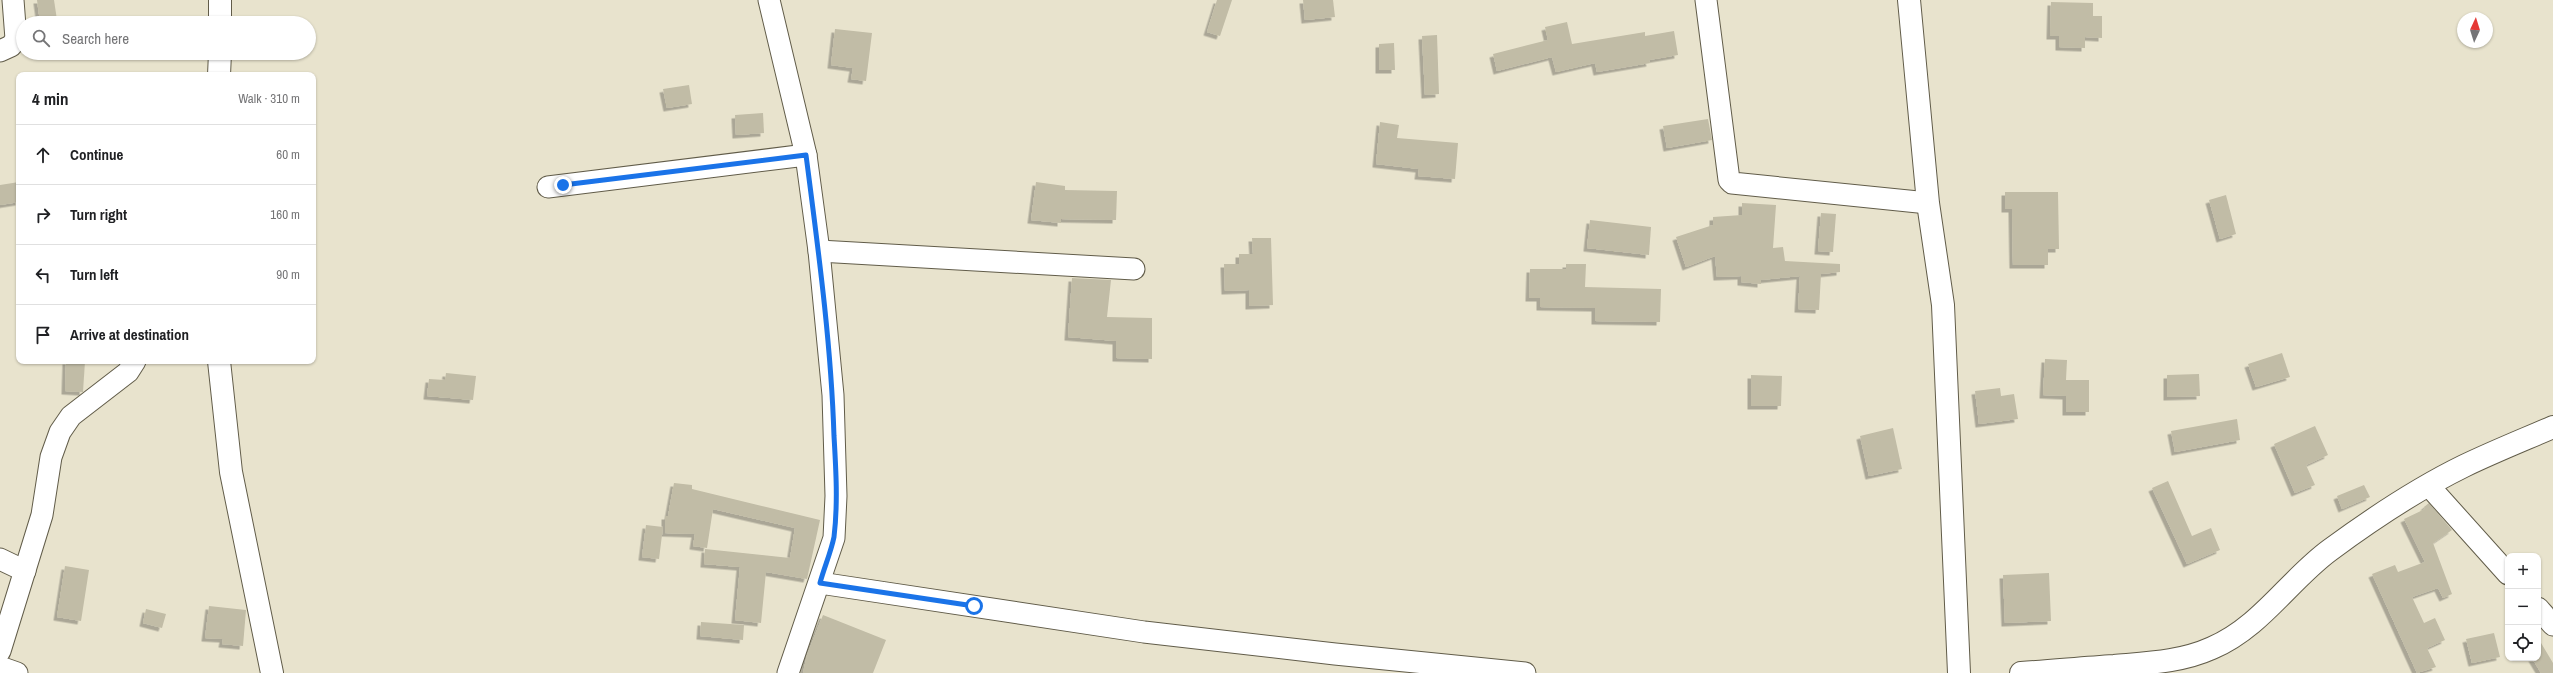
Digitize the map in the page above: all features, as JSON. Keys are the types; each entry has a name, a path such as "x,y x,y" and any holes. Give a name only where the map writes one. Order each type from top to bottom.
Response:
{"street":[{"path":"0,51 11,46 16,39 13,0"},
{"path":"220,0 220,16"},
{"path":"768,0 806,155 819,251 833,395 836,496 834,538 820,583 788,673"},
{"path":"1706,0 1729,180 1732,183 1928,203"},
{"path":"1909,0 1928,203 1943,305 1959,673"},
{"path":"218,72 219,60"},
{"path":"548,187 806,155"},
{"path":"819,251 1134,270"},
{"path":"0,651 26,571 42,515 51,457 60,432 71,416 128,372 133,364"},
{"path":"219,364 231,472 272,673"},
{"path":"2020,673 2157,662 2185,658 2214,648 2242,631 2271,608 2304,571 2330,550 2403,500 2463,466 2553,427"},
{"path":"2429,486 2505,571"},
{"path":"0,559 26,571"},
{"path":"820,583 1144,632 1335,654 1525,673"},
{"path":"2541,611 2553,625"},
{"path":"0,667 17,673"}],"building":[{"path":"37,0 54,0 56,16 39,16"},
{"path":"1217,0 1232,0 1220,36 1207,32"},
{"path":"1303,0 1333,0 1335,17 1305,20"},
{"path":"2051,2 2093,3 2093,16 2102,16 2102,38 2085,37 2085,48 2059,47 2059,36 2050,36"},
{"path":"1567,22 1572,44 1645,32 1645,36 1674,31 1678,55 1649,60 1650,63 1597,72 1595,63 1556,72 1552,57 1497,71 1493,54 1548,40 1545,27"},
{"path":"835,29 872,33 866,81 851,79 853,68 831,65"},
{"path":"1437,35 1439,94 1425,95 1422,36"},
{"path":"1394,43 1395,70 1379,70 1379,44"},
{"path":"689,85 692,104 667,108 663,89"},
{"path":"763,113 764,133 736,135 735,115"},
{"path":"1708,119 1712,140 1667,148 1663,126"},
{"path":"1380,122 1399,125 1397,138 1458,143 1455,179 1418,176 1419,169 1376,164"},
{"path":"16,182 16,202 0,205 0,185"},
{"path":"1036,182 1065,186 1065,190 1117,191 1116,220 1061,219 1061,223 1031,220"},
{"path":"2005,192 2058,192 2059,249 2048,249 2048,265 2013,265 2012,209 2005,209"},
{"path":"2226,195 2236,234 2220,239 2209,200"},
{"path":"1742,203 1776,205 1773,248 1783,247 1785,261 1840,264 1840,272 1821,274 1819,310 1798,309 1800,276 1761,280 1761,284 1741,282 1741,276 1717,277 1715,256 1686,267 1676,237 1713,225 1713,217 1742,215"},
{"path":"1821,213 1836,214 1833,252 1818,251"},
{"path":"1590,220 1651,227 1649,255 1587,248"},
{"path":"1252,238 1271,238 1273,305 1249,306 1249,290 1225,291 1224,264 1239,264 1239,254 1253,254"},
{"path":"1566,264 1586,264 1585,287 1661,289 1660,322 1595,321 1595,308 1540,307 1540,298 1529,298 1530,269 1566,269"},
{"path":"1072,278 1111,280 1107,317 1152,318 1152,359 1116,358 1116,341 1068,337"},
{"path":"2282,353 2290,377 2256,387 2248,364"},
{"path":"2045,359 2067,360 2066,380 2089,380 2089,412 2066,412 2066,396 2043,395"},
{"path":"66,364 85,364 83,392 65,391"},
{"path":"446,373 476,376 473,400 427,396 429,379 445,380"},
{"path":"2199,374 2200,396 2167,397 2167,375"},
{"path":"1751,375 1782,376 1781,406 1751,406"},
{"path":"2000,388 2001,396 2014,394 2018,419 1979,424 1975,391"},
{"path":"2237,419 2240,440 2175,452 2171,431"},
{"path":"2315,426 2328,455 2306,465 2315,485 2295,493 2274,444"},
{"path":"1893,428 1902,469 1869,476 1860,436"},
{"path":"2168,481 2192,536 2211,528 2220,550 2187,564 2152,488"},
{"path":"674,483 692,485 692,489 820,520 807,579 766,572 761,623 735,620 740,567 704,564 705,549 790,558 795,528 713,509 707,548 693,546 695,534 665,533 665,516 668,516"},
{"path":"2364,485 2370,497 2342,509 2337,496"},
{"path":"2429,503 2452,530 2433,543 2452,594 2443,598 2438,588 2412,597 2424,623 2435,618 2445,640 2427,648 2436,667 2417,673 2372,574 2395,565 2398,572 2425,562 2404,519 2425,509 2424,507"},
{"path":"646,525 663,527 659,559 642,557"},
{"path":"65,566 89,570 81,621 57,617"},
{"path":"2049,573 2051,621 2005,623 2003,575"},
{"path":"209,606 246,610 243,646 222,644 223,639 205,638"},
{"path":"146,609 166,614 162,628 143,623"},
{"path":"823,615 886,640 873,673 803,673 807,655"},
{"path":"701,622 744,625 743,640 700,636"},
{"path":"2494,633 2500,657 2472,663 2466,639"},
{"path":"2541,643 2553,663 2553,673 2541,673 2534,661 2541,661"}],"route":[{"path":"563,185 806,155 819,251 832,381 835,453 836,496 834,538 820,583 974,606"}]}
